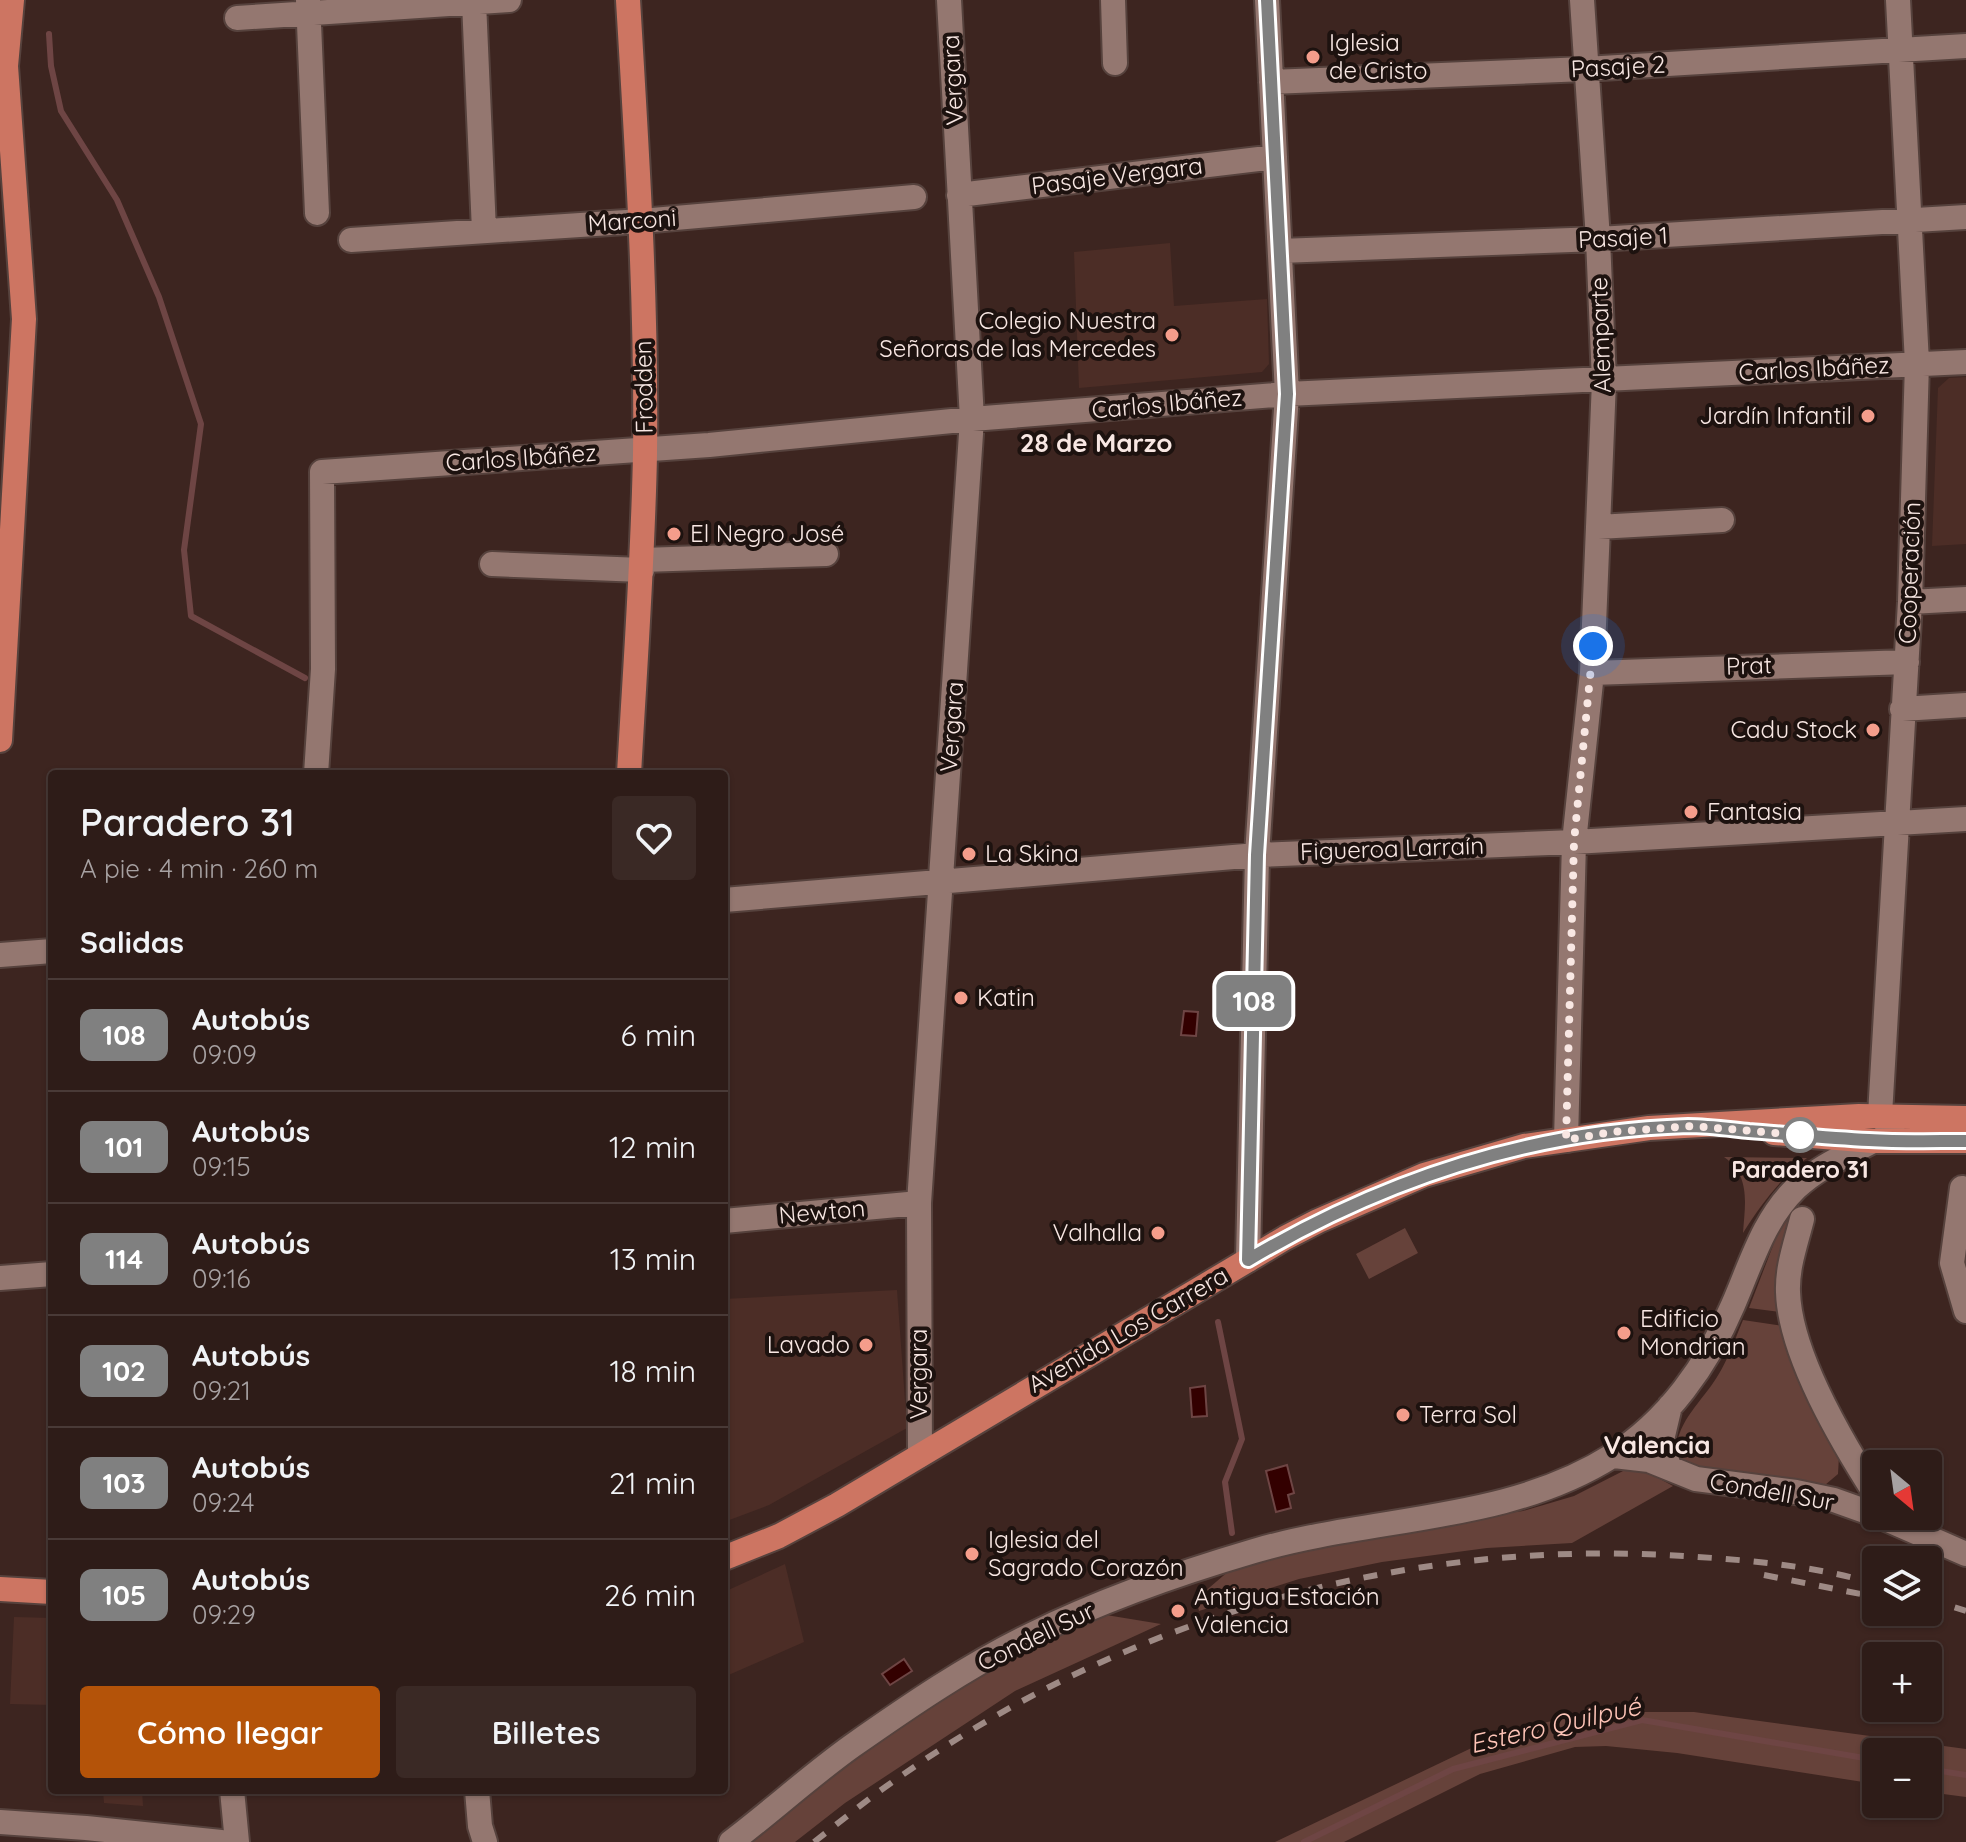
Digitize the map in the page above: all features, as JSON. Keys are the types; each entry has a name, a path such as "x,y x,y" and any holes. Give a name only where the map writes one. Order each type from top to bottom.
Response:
{"main road":[{"path":"0,740 8,492 24,319 6,66 12,0"},
{"name":"Frodden","path":"628,0 641,221 645,450 642,565 629,770"},
{"name":"Avenida Los Carrera","path":"728,1556 779,1536 1318,1221 1424,1175 1524,1146 1624,1131 1880,1115 1966,1118"},
{"name":"Avenida Los Carrera","path":"1692,1126 1873,1141 1966,1141"},
{"path":"0,1589 48,1592"}],"street":[{"path":"237,18 308,7 509,0"},
{"name":"Vergara","path":"920,1455 919,1203 972,419 949,0"},
{"path":"1113,0 1115,63"},
{"path":"1248,1260 1257,855 1287,394 1267,0"},
{"name":"Alemparte","path":"1566,1140 1574,842 1592,673 1604,381 1582,0"},
{"name":"Cooperación","path":"1880,1115 1910,602 1917,363 1898,0"},
{"path":"474,2 484,231"},
{"path":"308,7 317,213"},
{"name":"Pasaje 2","path":"1271,82 1585,69 1966,46"},
{"name":"Pasaje Vergara","path":"959,195 1275,157"},
{"name":"Marconi","path":"351,240 641,221 914,197"},
{"name":"Pasaje 1","path":"1280,251 1598,239 1966,217"},
{"name":"Carlos Ibáñez","path":"316,770 323,669 322,472 645,450 972,419 1287,394 1966,362"},
{"path":"1598,527 1722,520"},
{"path":"492,564 642,565 826,554"},
{"path":"1910,602 1966,599"},
{"name":"Prat","path":"1592,673 1907,662"},
{"path":"1902,709 1966,705"},
{"name":"Figueroa Larraín","path":"728,900 1257,855 1574,842 1966,819"},
{"path":"0,955 48,951"},
{"path":"1880,1115 1899,1140"},
{"path":"1669,1466 1661,1444 1670,1406 1718,1338 1756,1246 1772,1217 1795,1189 1817,1171 1873,1141"},
{"path":"1962,1188 1952,1263 1966,1311"},
{"name":"Newton","path":"728,1221 919,1203"},
{"path":"1802,1219 1791,1261 1788,1291 1791,1321 1828,1414 1862,1473"},
{"path":"0,1278 48,1274"},
{"name":"Condell Sur","path":"731,1842 849,1748 895,1716 1031,1635 1128,1593 1255,1550 1338,1531 1483,1507 1555,1486 1614,1456 1670,1406"},
{"name":"Condell Sur","path":"1614,1456 1649,1460 1696,1479 1796,1492 1862,1510"},
{"path":"1834,1500 1859,1468"},
{"name":"Condell Sur","path":"1913,1530 1966,1554"},
{"path":"232,1794 237,1842"},
{"path":"477,1794 480,1826 485,1842"},
{"path":"0,1822 86,1835 221,1842"}],"shaded area":[{"name":"Colegio Nuestra Señoras de las Mercedes","path":"1170,243 1174,306 1267,299 1269,364 1262,372 1079,388 1074,252"},
{"path":"1966,377 1966,544 1932,546 1938,388 1949,378"},
{"path":"1184,1011 1198,1012 1196,1036 1181,1035"},
{"path":"1724,1157 1807,1158 1772,1192 1743,1233 1745,1201 1742,1182 1739,1173"},
{"path":"1789,1217 1780,1312 1749,1308 1779,1230"},
{"path":"1405,1228 1418,1253 1369,1279 1356,1254"},
{"path":"897,1290 907,1428 769,1505 728,1520 728,1299"},
{"path":"1743,1320 1784,1326 1839,1456 1838,1474 1825,1485 1702,1468 1678,1459 1678,1437 1683,1426 1721,1370"},
{"path":"1205,1386 1207,1416 1192,1417 1190,1388"},
{"path":"1287,1465 1294,1493 1288,1495 1291,1508 1276,1512 1266,1471"},
{"path":"1629,1468 1649,1473 1673,1486 1572,1543 1487,1548 1382,1562 1299,1579 1199,1611 1196,1599 1230,1570 1274,1556 1523,1511 1574,1496"},
{"path":"785,1564 804,1642 728,1675 728,1590"},
{"path":"1100,1614 1161,1624 1015,1691 845,1803 795,1842 745,1842 918,1710 1048,1635"},
{"path":"14,1617 48,1618 48,1705 10,1704"},
{"path":"904,1659 912,1671 890,1685 882,1674"},
{"path":"1694,1712 1885,1738 1862,1738 1862,1782 1677,1753 1606,1746 1575,1747 1480,1774 1344,1842 1275,1842 1484,1742 1530,1726 1574,1716"},
{"path":"1942,1746 1966,1749 1966,1797 1942,1794"},
{"path":"103,1794 142,1794 143,1806 104,1803"}],"waterway":[{"path":"49,34 51,66 61,111 117,200 159,297 201,424 184,550 191,616 305,678"},
{"path":"1218,1322 1242,1439 1225,1482 1232,1533"},
{"name":"Estero Quilpué","path":"1304,1842 1453,1769 1642,1720 1862,1758"},
{"name":"Estero Quilpué","path":"1942,1771 1966,1775"}],"railway":[{"path":"814,1842 891,1783 978,1726 1068,1677 1163,1636 1260,1603 1359,1579 1461,1562 1563,1554 1666,1555 1746,1561 1799,1567 1862,1580"},
{"path":"1764,1575 1862,1594"},
{"path":"1942,1603 1966,1611"}],"bus line":[{"name":"108","path":"1267,0 1287,394 1257,855 1248,1260 1318,1221 1389,1189 1424,1175 1524,1146 1611,1132 1692,1126 1873,1141 1966,1141"}],"place":[{"name":"Iglesia de Cristo","path":"1313,57"},
{"name":"Colegio Nuestra Señoras de las Mercedes","path":"1172,335"},
{"name":"Jardín Infantil","path":"1868,416"},
{"name":"El Negro José","path":"674,534"},
{"name":"Cadu Stock","path":"1873,730"},
{"name":"Fantasia","path":"1691,812"},
{"name":"La Skina","path":"969,854"},
{"name":"Katin","path":"961,998"},
{"name":"Paradero 31","path":"1800,1135"},
{"name":"Valhalla","path":"1158,1233"},
{"name":"Edificio Mondrian","path":"1624,1333"},
{"name":"Lavado","path":"866,1345"},
{"name":"Terra Sol","path":"1403,1415"},
{"name":"Iglesia del Sagrado Corazón","path":"972,1554"},
{"name":"Antigua Estación Valencia","path":"1178,1611"}],"district":[{"name":"28 de Marzo","path":"1096,443"},
{"name":"Valencia","path":"1657,1445"}],"route":[{"path":"1593,646 1574,842 1566,1140 1611,1132 1692,1126 1800,1135"}]}
